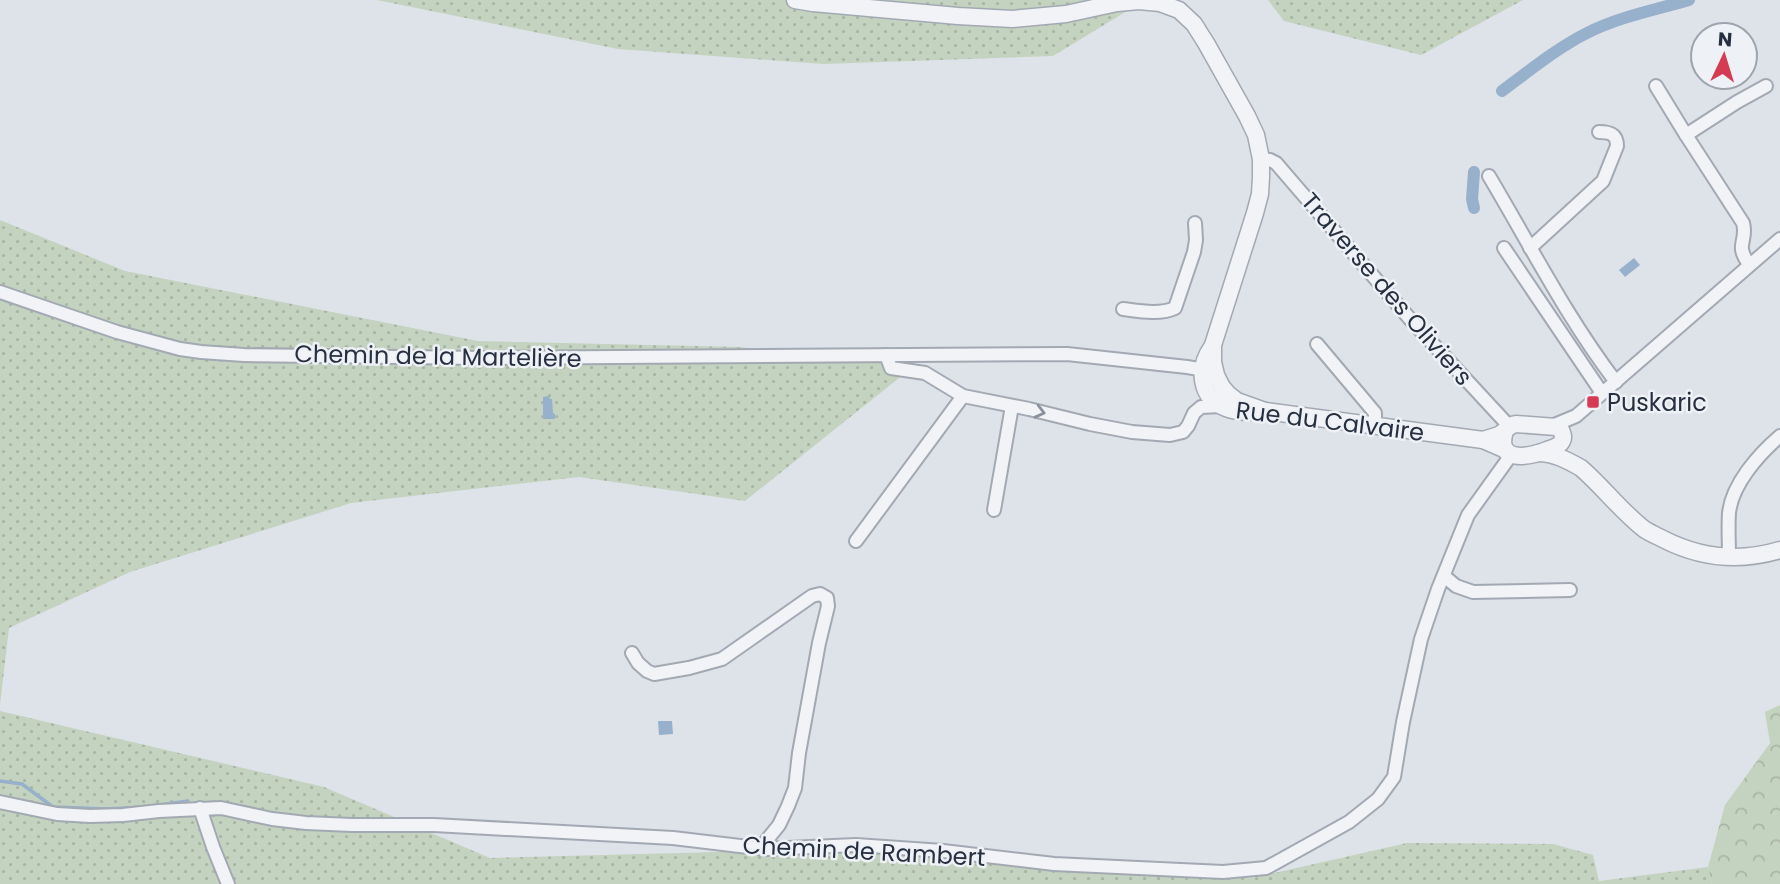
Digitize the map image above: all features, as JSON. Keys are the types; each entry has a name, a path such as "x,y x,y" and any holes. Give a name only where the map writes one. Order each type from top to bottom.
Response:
{"street":[{"path":"795,0 1012,19 1066,14 1139,1 1160,3 1178,10 1194,23 1247,116 1256,135 1261,159 1258,204 1208,354 1209,372 1237,401 1265,411"},
{"path":"1656,86 1743,223 1745,231 1741,250 1749,264"},
{"path":"1686,135 1766,86"},
{"path":"1530,248 1603,181 1617,141 1611,133 1599,132"},
{"name":"Traverse des Oliviers","path":"1261,159 1276,163 1507,429"},
{"path":"1489,176 1595,354 1616,382"},
{"path":"1123,309 1160,312 1175,308 1194,252 1195,223"},
{"path":"1559,435 1516,424 1507,429 1503,440 1508,452 1521,457 1557,446 1559,435 1576,416 1780,239"},
{"path":"1504,247 1602,393"},
{"name":"Chemin de la Martelière","path":"0,292 117,332 180,349 244,355 886,358 1067,354 1209,372"},
{"path":"1317,344 1375,413 1375,426"},
{"path":"886,358 891,368 925,373 963,397 1132,432 1170,435 1183,432 1200,407 1221,406"},
{"name":"Rue du Calvaire","path":"1209,372 1205,388 1209,395 1229,410 1265,411 1483,440 1508,452"},
{"path":"856,541 963,397"},
{"path":"994,510 1012,406"},
{"name":"Rue du Calvaire","path":"1483,440 1499,435 1507,429"},
{"path":"1559,435 1562,451 1568,460"},
{"path":"1729,557 1729,510 1739,485 1747,470 1780,436"},
{"name":"Chemin de Rambert","path":"0,802 57,814 90,816 221,808 306,823 434,825 673,838 765,849 856,845 1054,864 1223,872 1266,868 1349,822 1378,799 1394,777 1421,639 1438,589 1468,515 1508,452"},
{"path":"1538,453 1568,460 1589,475 1646,530 1676,546 1707,555 1729,557 1760,555 1780,550"},
{"path":"1444,576 1456,586 1473,592 1570,590"},
{"path":"632,653 638,663 654,674 722,659 812,596 820,594 827,598 828,606 804,726 795,788 779,825 766,841 765,849"},
{"path":"200,808 228,884"},
{"path":"779,825 791,848"}],"green space":[{"path":"377,0 1145,0 1053,56 824,64 618,49"},
{"path":"1268,0 1523,0 1421,55 1284,21"},
{"path":"0,220 125,271 478,341 739,347 914,366 745,501 579,477 351,503 130,572 9,628 0,705"},
{"path":"1780,705 1780,884 1712,884 1708,867 1725,805 1770,743 1765,712"},
{"path":"0,711 324,787 490,858 830,849 1188,877 1252,878 1407,843 1553,844 1593,855 1599,881 1708,867 1712,884 0,884"}],"water":[{"path":"1634,258 1640,265 1625,277 1619,270"},
{"path":"549,396 552,399 555,419 543,419 543,397"},
{"path":"658,721 672,721 673,734 659,735"}],"waterway":[{"path":"1502,91 1554,53 1599,27 1689,0"},
{"path":"1474,172 1474,208"},
{"path":"0,781 22,784 53,807 144,807"},
{"path":"152,806 188,801"}],"place":[{"name":"Puskaric","path":"1593,402"}]}
